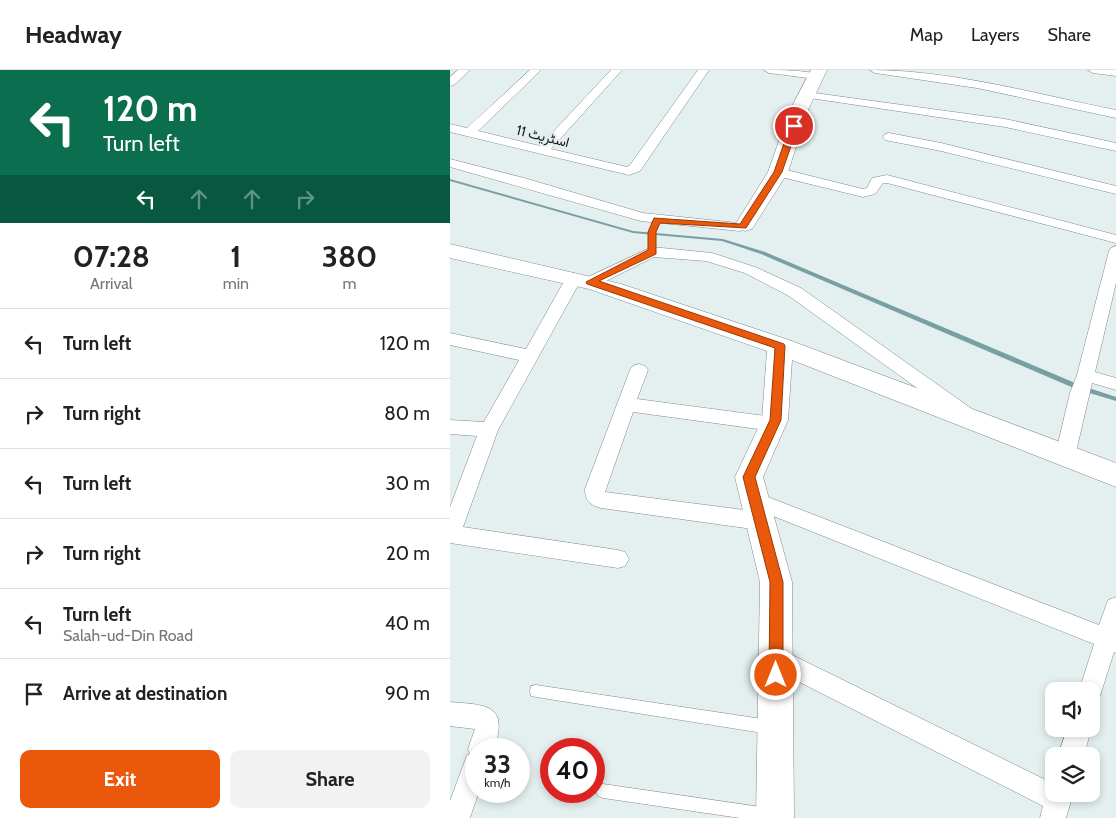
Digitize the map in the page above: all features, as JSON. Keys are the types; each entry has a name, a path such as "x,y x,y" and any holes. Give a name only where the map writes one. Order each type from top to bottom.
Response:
{"street":[{"path":"450,83 465,70"},
{"path":"469,133 536,70"},
{"path":"542,151 617,70"},
{"path":"629,171 635,168 704,70"},
{"path":"618,559 450,534 489,430 530,356 582,280 653,236 745,225 778,172 799,110 818,73 769,70"},
{"path":"875,70 902,72 964,83 1116,114"},
{"path":"964,83 969,70"},
{"path":"1094,70 1116,73"},
{"path":"807,95 1005,123 1116,148"},
{"name":"اسٹریٹ 11","path":"450,128 629,171"},
{"path":"889,137 941,147 1116,190"},
{"path":"450,163 706,256 750,270 796,292 915,376 972,419"},
{"path":"778,172 863,193 870,193 874,190 877,181 881,179 887,180 1116,239"},
{"path":"452,253 582,280 780,346 1116,475"},
{"path":"1065,456 1116,255"},
{"path":"1100,319 1116,323"},
{"path":"450,339 530,356"},
{"path":"775,817 776,582 749,477 773,424 780,346"},
{"path":"639,370 595,489 595,496 601,500 758,511 1111,640"},
{"path":"1083,383 1116,384"},
{"path":"627,404 773,424"},
{"path":"450,427 489,430"},
{"path":"1095,682 1111,640 1116,607"},
{"path":"776,658 1057,804"},
{"path":"450,714 481,717 488,722 485,738"},
{"path":"457,818 465,795"}],"lane":[{"path":"536,691 776,728"},
{"path":"605,791 775,817"}],"waterway":[{"path":"450,180 633,232 723,240 763,253 1078,387 1116,399"}],"route":[{"path":"776,675 776,582 749,477 775,420 780,346 591,282 624,264 652,252 652,232 657,220 745,225 778,172 794,126"}]}
